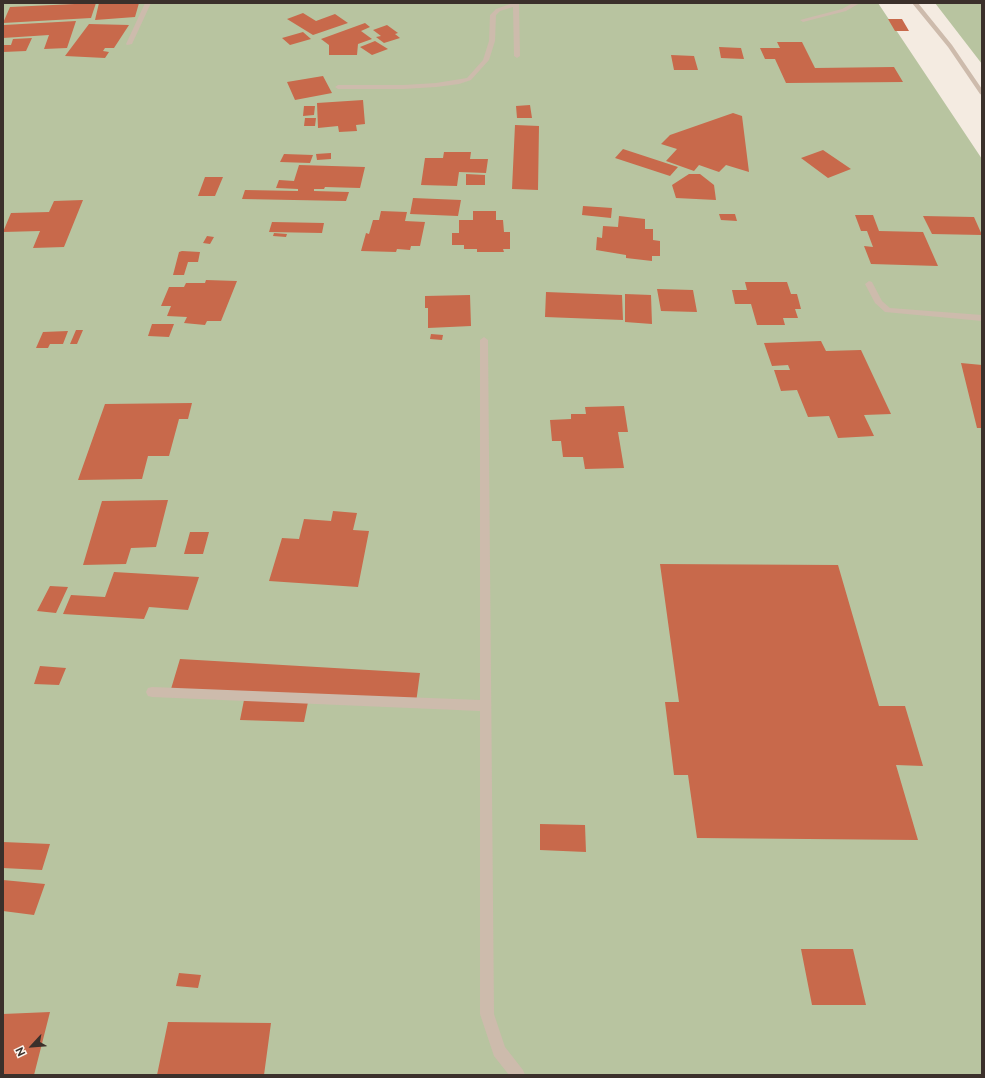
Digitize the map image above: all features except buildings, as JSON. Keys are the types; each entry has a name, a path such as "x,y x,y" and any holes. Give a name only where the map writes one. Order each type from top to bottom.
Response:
{"street":[{"path":"129,44 148,3"},
{"path":"803,20 844,10 857,3"},
{"path":"915,3 950,46 982,93"},
{"path":"338,87 404,87 458,82 469,79 486,60 492,41 492,15 498,10 516,4 517,56"},
{"path":"869,284 879,303 888,310 982,318"},
{"path":"484,340 487,1014 499,1051 518,1075"},
{"path":"152,692 486,706"}],"green space":[{"path":"3,3 878,3 982,159 982,1075 3,1075"},
{"path":"935,3 982,3 982,64"}]}
